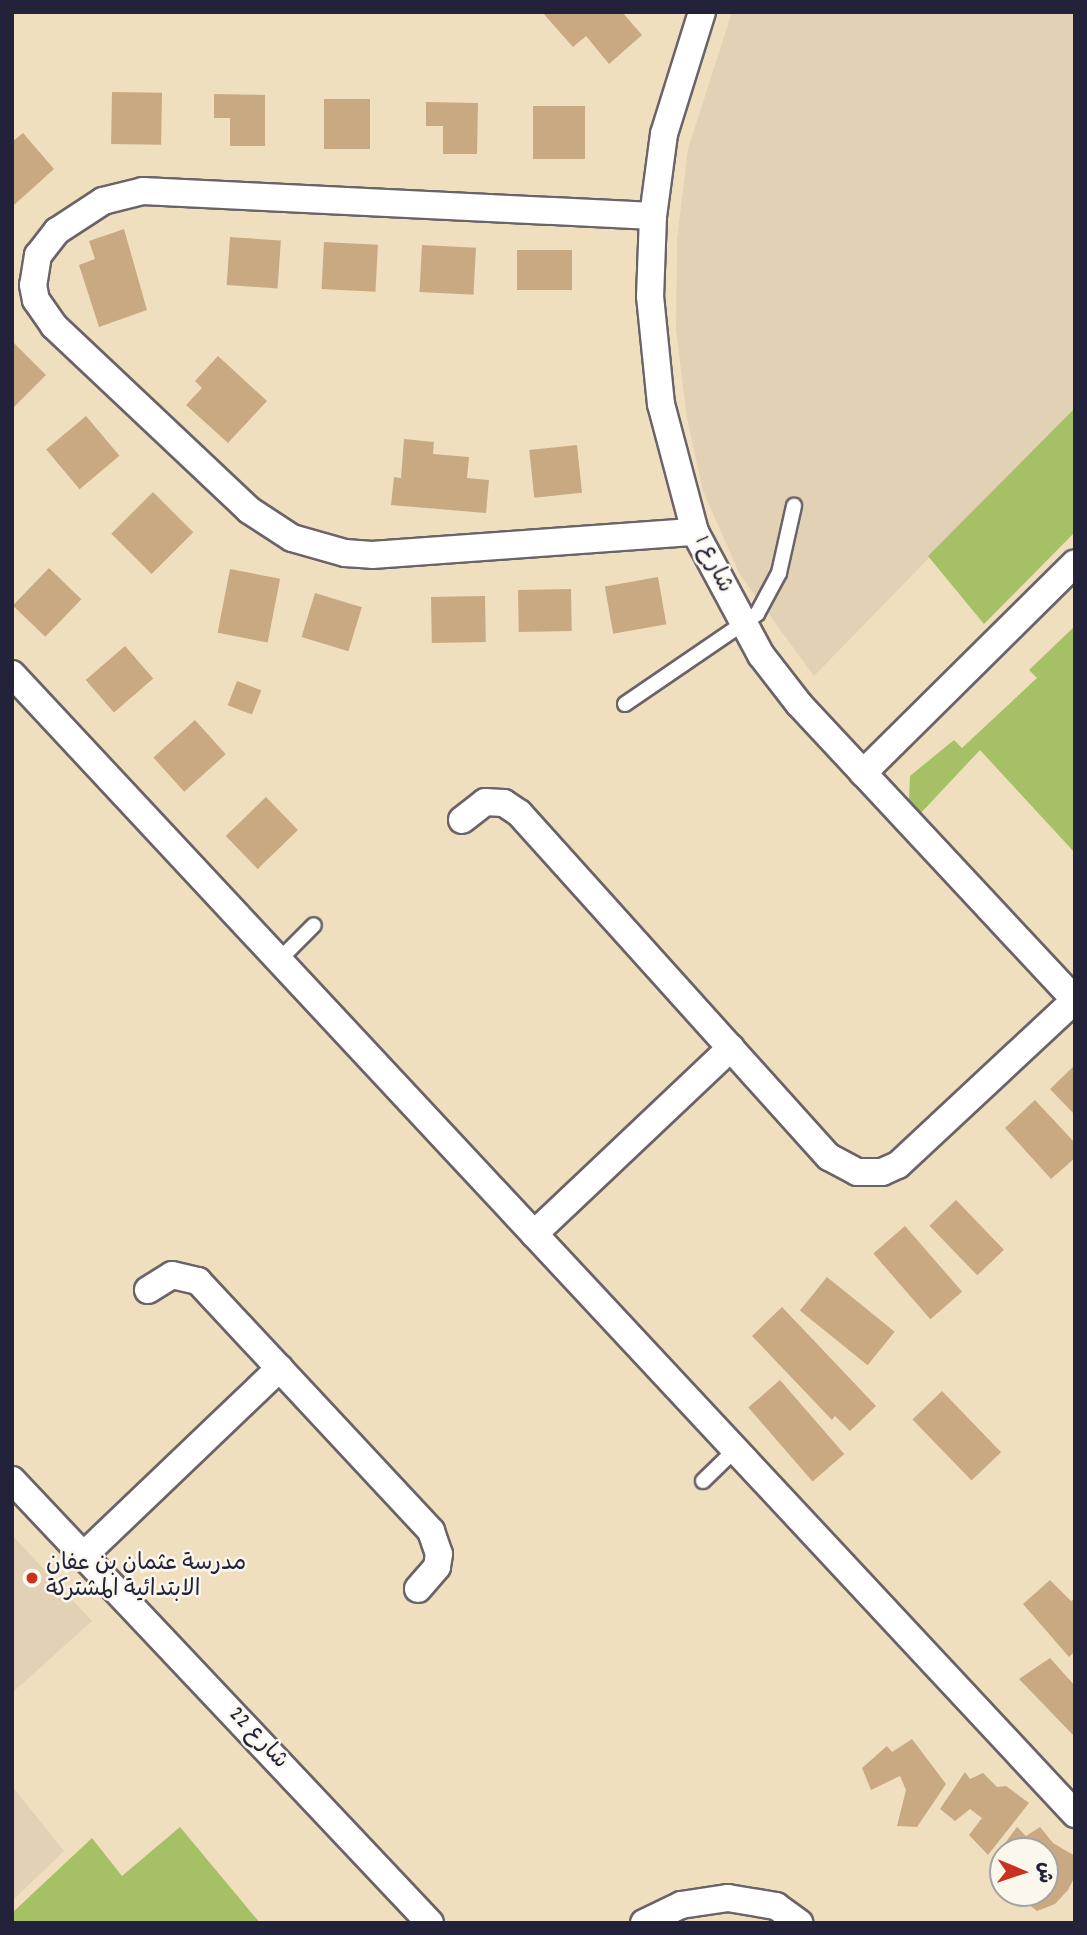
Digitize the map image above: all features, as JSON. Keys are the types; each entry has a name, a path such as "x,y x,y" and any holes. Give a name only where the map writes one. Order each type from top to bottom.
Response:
{"street":[{"name":"شارع 1","path":"702,12 664,134 653,216 653,350 661,404 695,532 744,626 799,704 1075,1000"},
{"path":"653,216 143,191 103,201 57,231 38,255 33,285 36,300 54,326 249,510 292,538 345,553 372,555 695,532"},
{"path":"863,772 1075,563"},
{"path":"12,674 1075,1814"},
{"path":"462,820 485,802 503,803 519,813 829,1157 858,1172 882,1172 898,1166 1075,1000"},
{"path":"534,1234 732,1048"},
{"path":"148,1290 172,1275 198,1281 430,1531 439,1554 437,1567 418,1589"},
{"path":"83,1556 280,1368"},
{"name":"شارع 22","path":"12,1480 430,1923"},
{"path":"644,1923 681,1905 728,1898 776,1906 799,1923"}],"lane":[{"path":"625,704 744,626 775,584 794,506"},
{"path":"279,960 314,925"},
{"path":"703,1481 735,1450"}],"shaded area":[{"path":"732,12 1075,12 1075,408 814,676 740,575 703,491 687,419 676,330 677,240 688,149"},
{"name":"مدرسة عثمان بن عفان الابتدائية المشتركة","path":"12,1535 92,1621 12,1693"},
{"path":"12,1786 64,1851 12,1901"}],"green space":[{"path":"1075,408 1075,532 984,624 928,556"},
{"path":"1075,626 1075,853 980,750 919,815 909,800 910,776 954,740 962,748 1037,678 1029,670"},
{"path":"180,1827 260,1923 12,1923 12,1913 92,1838 122,1876"}],"building":[{"path":"542,12 622,12 642,35 609,64 586,36 573,47"},
{"path":"112,92 162,93 161,145 111,144"},
{"path":"214,94 265,95 265,146 230,146 230,118 214,118"},
{"path":"324,99 370,99 370,149 324,149"},
{"path":"426,102 478,103 477,154 443,154 443,126 426,126"},
{"path":"533,106 585,106 585,159 533,159"},
{"path":"23,133 54,169 14,205 12,142"},
{"path":"124,229 147,310 99,327 79,265 95,259 89,241"},
{"path":"230,237 281,241 278,288 227,285"},
{"path":"324,242 378,245 375,292 322,289"},
{"path":"422,245 476,248 473,295 420,292"},
{"path":"517,250 572,250 572,290 517,290"},
{"path":"12,341 46,375 12,409"},
{"path":"218,356 267,401 228,443 186,405 202,388 195,381"},
{"path":"86,416 119,456 80,489 46,449"},
{"path":"404,439 434,442 433,454 469,457 467,478 489,480 486,513 391,505 394,477 401,478"},
{"path":"577,445 582,493 534,498 529,450"},
{"path":"153,492 193,532 152,574 111,534"},
{"path":"49,568 81,599 45,637 13,605"},
{"path":"230,569 280,579 268,643 218,633"},
{"path":"658,577 666,624 613,634 605,586"},
{"path":"571,589 572,631 519,632 518,590"},
{"path":"315,593 362,607 348,651 302,637"},
{"path":"485,596 486,642 432,643 431,597"},
{"path":"125,646 153,678 114,713 86,680"},
{"path":"237,681 261,690 252,715 228,705"},
{"path":"195,720 226,754 184,792 153,757"},
{"path":"266,797 298,830 258,869 226,836"},
{"path":"1075,1065 1075,1115 1050,1089"},
{"path":"1035,1100 1075,1143 1075,1158 1051,1179 1005,1128"},
{"path":"956,1200 1004,1250 977,1275 929,1226"},
{"path":"905,1226 962,1292 930,1319 873,1254"},
{"path":"827,1277 895,1332 868,1365 800,1310"},
{"path":"782,1307 876,1406 850,1431 835,1416 832,1420 752,1336"},
{"path":"780,1380 844,1454 813,1482 748,1408"},
{"path":"942,1391 1001,1452 972,1481 913,1419"},
{"path":"1050,1580 1071,1601 1075,1599 1075,1651 1069,1657 1023,1604"},
{"path":"1050,1658 1075,1686 1075,1737 1019,1679"},
{"path":"912,1739 946,1784 917,1827 897,1826 906,1790 900,1776 871,1790 862,1768 887,1746 892,1752"},
{"path":"965,1772 970,1779 983,1773 997,1787 1006,1786 1029,1803 1002,1837 989,1837 988,1855 969,1835 982,1818 970,1809 955,1821 940,1809"},
{"path":"1017,1827 1026,1836 1040,1827 1048,1837 1010,1837"},
{"path":"1059,1847 1075,1856 1075,1876 1059,1900"}],"place":[{"name":"مدرسة عثمان بن عفان الابتدائية المشتركة","path":"32,1578"}]}
